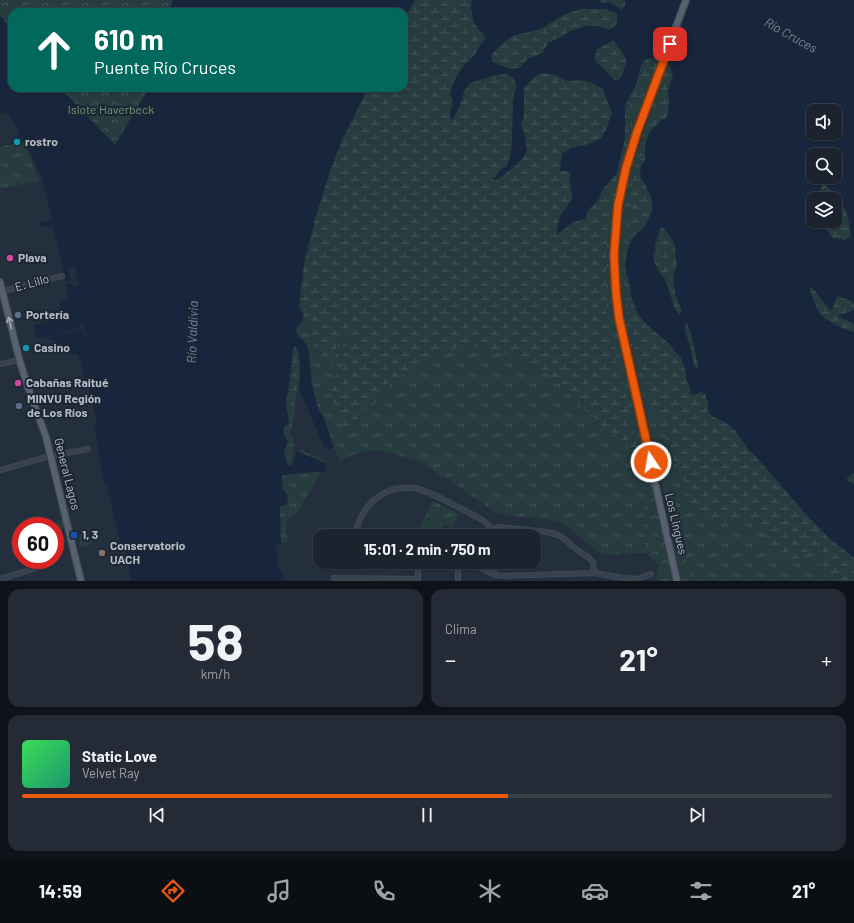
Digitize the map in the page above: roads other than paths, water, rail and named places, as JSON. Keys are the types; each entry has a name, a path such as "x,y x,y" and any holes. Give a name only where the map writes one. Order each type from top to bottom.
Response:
{"main road":[{"name":"Los Lingues","path":"677,581 621,330 615,287 614,255 618,205 629,156 686,0"},
{"name":"General Lagos","path":"0,282 30,395 46,437 81,581"}],"street":[{"name":"E. Lillo","path":"2,291 62,276"},
{"path":"0,364 20,360"},
{"path":"0,470 51,456 88,448"},
{"path":"357,529 361,517 367,507 380,494 393,489 414,488 434,494 481,519 491,529"},
{"path":"495,529 510,529"},
{"path":"541,532 562,537 588,557 593,562 594,573"},
{"path":"0,579 33,569"},
{"path":"334,578 418,580 418,569"},
{"path":"458,581 459,569"},
{"path":"483,569 494,575 504,576 594,573 637,579 651,574"},
{"path":"494,569 494,575"}],"water":[{"path":"173,0 415,0 408,12 408,8 170,8"},
{"name":"Río Cruces","path":"472,0 598,0 603,3 610,2 622,10 625,6 625,0 854,0 854,305 852,301 837,296 831,311 815,291 809,286 816,306 822,316 837,326 854,332 854,473 846,480 854,484 854,558 828,537 803,511 749,450 734,429 712,416 708,411 708,402 705,394 701,392 695,395 689,393 691,390 687,382 685,369 681,358 666,341 645,323 638,314 632,299 630,285 625,269 627,253 630,242 644,227 652,210 652,199 641,178 640,172 641,166 645,160 645,146 649,133 668,115 668,90 673,75 669,65 662,60 652,58 646,59 641,65 636,85 625,106 625,139 616,175 602,191 599,199 588,210 586,219 579,220 567,226 556,235 560,216 572,199 569,181 571,174 567,171 560,171 562,154 571,148 592,143 601,138 606,130 612,112 603,89 593,83 581,80 566,81 556,75 542,73 532,79 524,88 524,116 521,124 527,150 524,157 497,180 493,180 500,170 507,166 510,156 512,143 513,100 516,86 514,78 506,74 495,75 470,83 464,91 461,103 452,121 450,113 453,101 450,94 453,83 463,66 474,56 486,38 477,28 472,14","holes":["582,9 606,9 617,14 617,24 610,30 599,26 587,26 570,31 562,37 549,42 542,53 528,59 519,68 511,69 492,62 491,56 511,37 541,28 562,16","614,40 626,59 626,64 621,78 617,81 597,64 594,58 597,49","660,228 664,228 672,239 675,247 677,267 673,275 675,293 682,311 679,316 664,278 655,264 653,255","686,321 691,333 699,370 694,366 685,330"]},
{"name":"Río Valdivia","path":"0,16 8,25 8,92 64,92 115,145 147,92 366,92 341,142 330,171 304,262 299,307 303,313 303,320 297,326 296,330 299,337 304,341 308,348 312,385 318,408 324,418 334,448 329,451 325,448 299,390 300,364 298,352 295,346 293,349 286,404 289,424 284,426 283,430 284,436 288,441 284,452 287,464 291,465 297,451 327,464 325,472 284,475 281,477 283,489 288,496 287,504 280,507 281,545 276,545 278,567 282,572 285,581 131,581 127,555 114,521 109,493 106,485 104,485 94,426 97,421 78,354 72,355 71,351 65,352 57,348 53,340 44,337 37,339 34,327 35,325 63,318 60,303 69,300 53,227 41,227 39,223 52,219 41,174 8,112 0,114"},
{"path":"854,310 854,325 853,323 837,316 850,312"}],"waterway":[{"path":"16,138 25,134"}],"place":[{"name":"rostro","path":"17,142"},
{"name":"Plava","path":"10,258"},
{"name":"Portería","path":"18,315"},
{"name":"Casino","path":"26,348"},
{"name":"Cabañas Raitué","path":"18,383"},
{"name":"MINVU Región de Los Ríos","path":"19,406"},
{"name":"1, 3","path":"74,535"},
{"name":"Conservatorio UACH","path":"102,553"}],"park label":[{"name":"Islote Haverbeck","path":"111,110"}]}
